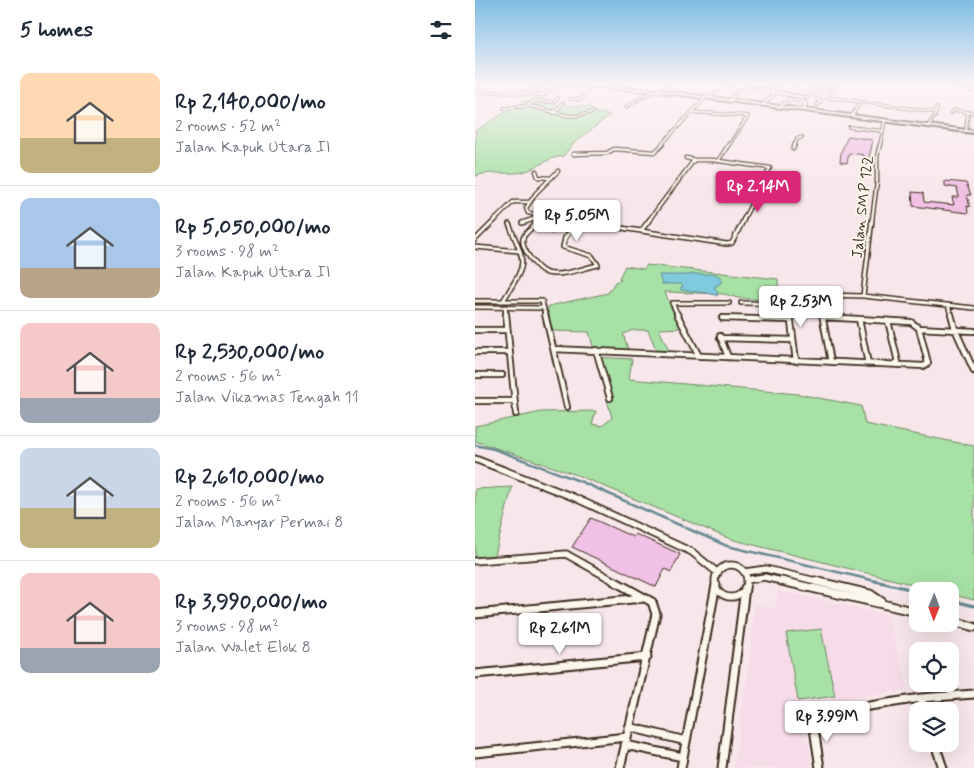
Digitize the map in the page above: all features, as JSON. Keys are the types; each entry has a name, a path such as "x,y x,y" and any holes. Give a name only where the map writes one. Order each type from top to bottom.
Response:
{"main road":[{"path":"885,120 974,132"}],"street":[{"path":"573,154 609,152 614,149 656,152 685,120"},
{"path":"719,159 745,120"},
{"name":"Jalan SMP 122","path":"863,296 877,182 877,157 885,120"},
{"path":"928,126 932,120"},
{"path":"966,131 967,120"},
{"path":"849,127 883,131"},
{"path":"793,149 797,139 802,137"},
{"path":"558,171 529,202 525,208 526,212 542,217 727,244 732,242 771,168 719,159 695,160 686,158"},
{"path":"641,231 675,187 687,167 695,160"},
{"path":"536,171 538,177 550,178"},
{"path":"475,240 513,202 529,202"},
{"path":"542,217 529,230 523,240 533,264 547,273 564,273 596,266 597,263 592,256 563,247 565,238 577,222"},
{"path":"522,222 542,217"},
{"path":"552,231 564,220"},
{"path":"503,301 523,270 523,258 509,224"},
{"path":"475,247 519,250"},
{"path":"796,361 788,294 863,296 974,308"},
{"path":"819,294 831,362"},
{"path":"475,301 503,301 543,305"},
{"path":"741,302 788,304"},
{"path":"699,356 672,303 729,303"},
{"path":"475,307 505,308 543,305"},
{"path":"543,305 567,407"},
{"path":"948,305 955,329 974,371"},
{"path":"505,308 516,414"},
{"path":"823,317 911,322 919,328 974,331"},
{"path":"722,318 790,320"},
{"path":"859,319 868,364"},
{"path":"888,321 898,362 889,363"},
{"path":"554,349 796,361 926,365 928,363 919,328"},
{"path":"475,330 507,330"},
{"path":"728,357 720,337 793,340"},
{"path":"596,350 610,398"},
{"path":"966,351 974,352"},
{"path":"475,352 509,352"},
{"path":"475,375 502,375"},
{"path":"475,401 514,402"},
{"path":"475,459 573,497 692,552 718,573"},
{"path":"475,561 566,554 652,602 656,614 620,768"},
{"path":"681,768 718,573 724,567 731,565 739,567 745,572 747,580 722,768"},
{"path":"745,572 766,570 870,594 883,603"},
{"path":"747,580 764,577 909,610"},
{"path":"716,584 724,594 731,597 739,594 745,588"},
{"path":"475,614 644,598"},
{"path":"959,622 974,626"},
{"path":"475,674 647,657"},
{"path":"820,768 813,722 817,714 921,698 974,694"},
{"path":"921,698 922,702"},
{"path":"629,727 686,741"},
{"path":"475,753 626,741 683,757"},
{"path":"938,752 943,768"}],"shaded area":[{"path":"849,127 881,131 879,140 846,136"},
{"path":"778,590 888,615 907,686 906,689 901,691 802,703 812,768 734,768 750,655 754,604 776,609"}],"green space":[{"path":"493,120 604,120 574,143 563,156 552,158 531,169 515,173 489,173 475,176 475,138 477,136 475,131"},
{"path":"647,265 778,279 779,301 738,298 724,294 665,292 674,315 682,328 659,329 670,353 657,352 648,330 633,330 623,334 629,352 594,350 589,332 553,331 547,311 549,306 608,293 615,282 621,280 619,278 625,266 644,269"},
{"path":"595,357 632,359 629,379 798,394 861,406 865,424 974,446 974,600 959,596 959,582 909,582 909,584 730,539 577,475 475,441 475,426 541,412 596,411 592,424 602,426 612,418"},
{"path":"512,487 495,555 475,557 475,489"},
{"path":"821,629 835,696 798,701 786,633"}],"water":[{"path":"715,274 722,278 720,284 714,287 718,292 716,294 718,296 681,290 680,288 683,286 681,284 662,284 659,275"}],"building":[{"path":"848,136 873,140 869,158 871,159 870,164 862,163 864,155 849,153 847,163 840,162 841,152"},
{"path":"945,181 966,183 971,195 967,195 970,207 967,206 968,213 913,206 912,192 923,193 924,202 954,205 952,197 959,197 957,188 945,186"},
{"path":"591,518 633,537 635,534 680,554 671,572 665,569 656,587 572,547"}],"waterway":[{"path":"475,445 494,449 582,482 727,546 880,582"},
{"path":"875,581 909,589"},
{"path":"959,602 974,606"}]}
